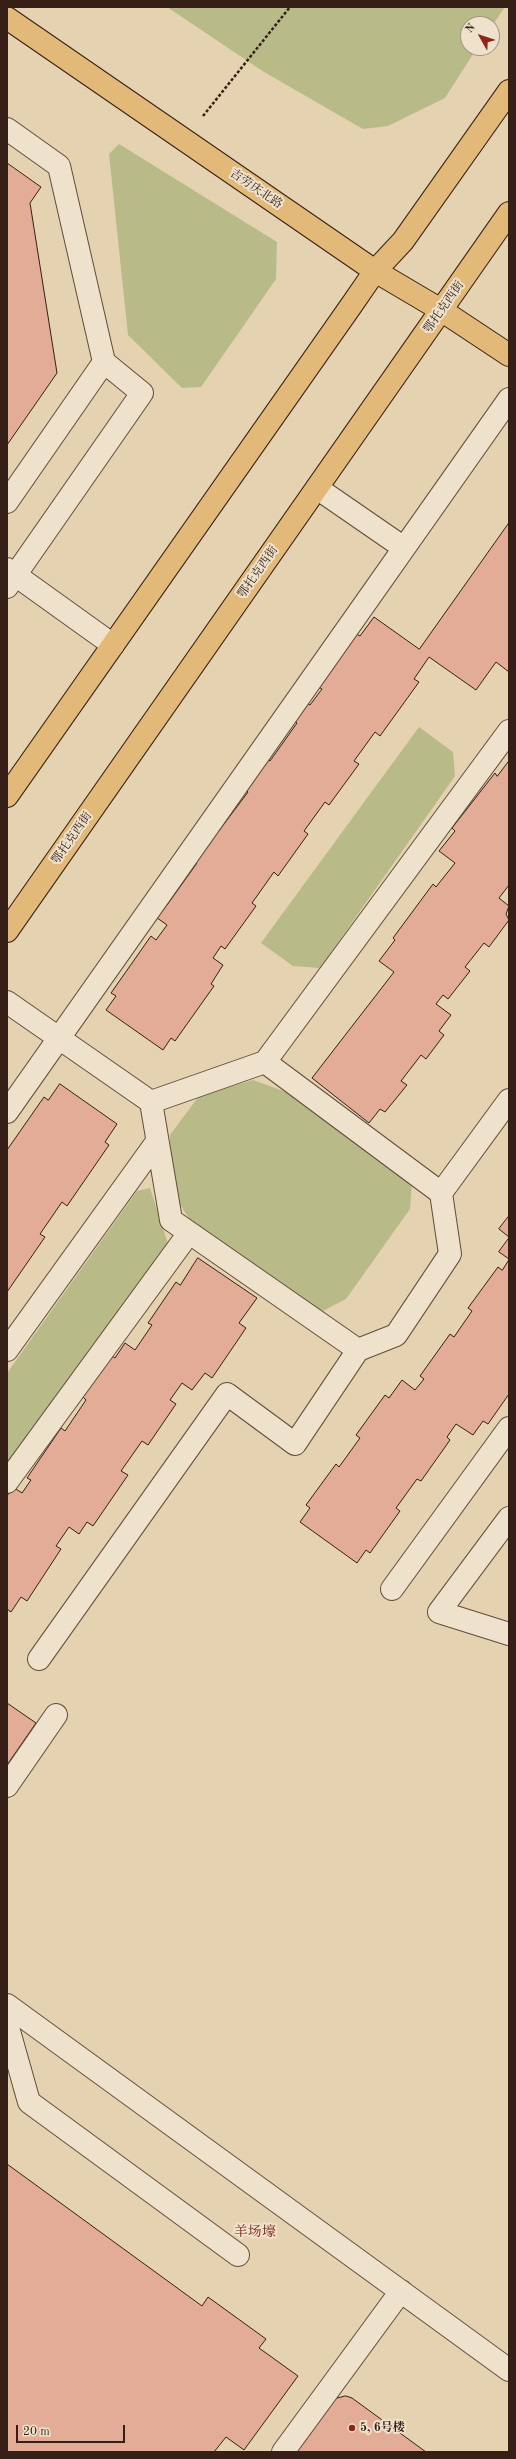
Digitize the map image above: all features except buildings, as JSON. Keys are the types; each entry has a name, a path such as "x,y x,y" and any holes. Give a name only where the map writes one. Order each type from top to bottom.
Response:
{"main road":[{"name":"吉劳庆北路","path":"7,18 375,271 441,310 509,355"},
{"path":"7,796 375,271 403,241 509,91"},
{"name":"鄂托克西街","path":"7,931 509,213"}],"lane":[{"path":"7,129 59,166 104,362 142,393 10,577 113,645"},
{"path":"7,502 104,362"},
{"path":"7,1112 509,399"},
{"path":"317,488 404,548"},
{"path":"150,1102 265,1062 509,731"},
{"path":"7,1002 150,1102 156,1143 171,1220 358,1350"},
{"path":"265,1062 441,1193"},
{"path":"39,1659 228,1394 295,1444 358,1350 396,1336 450,1254 441,1193 509,1100"},
{"path":"7,1350 156,1143"},
{"path":"7,1482 190,1233"},
{"path":"392,1589 509,1428"},
{"path":"509,1518 439,1612 509,1634"},
{"path":"7,1786 56,1716"},
{"path":"7,2004 509,2370"},
{"path":"7,2024 29,2102 238,2255"},
{"path":"283,2452 401,2291"}],"path":[{"path":"184,140 290,7"}],"green space":[{"path":"167,7 505,7 499,16 460,16 460,56 472,56 445,98 388,126 363,129 264,72"},
{"path":"119,144 277,242 276,279 201,387 182,388 128,335 109,154"},
{"path":"419,727 453,752 455,776 320,968 293,966 261,943"},
{"path":"253,1080 297,1096 412,1181 410,1209 346,1299 317,1314 197,1231 170,1189 170,1135 199,1096"},
{"path":"150,1188 168,1244 7,1465 7,1373 137,1191"}],"place":[{"name":"5, 6号楼","path":"352,2428"}],"district":[{"name":"羊场壕","path":"255,2232"}]}
